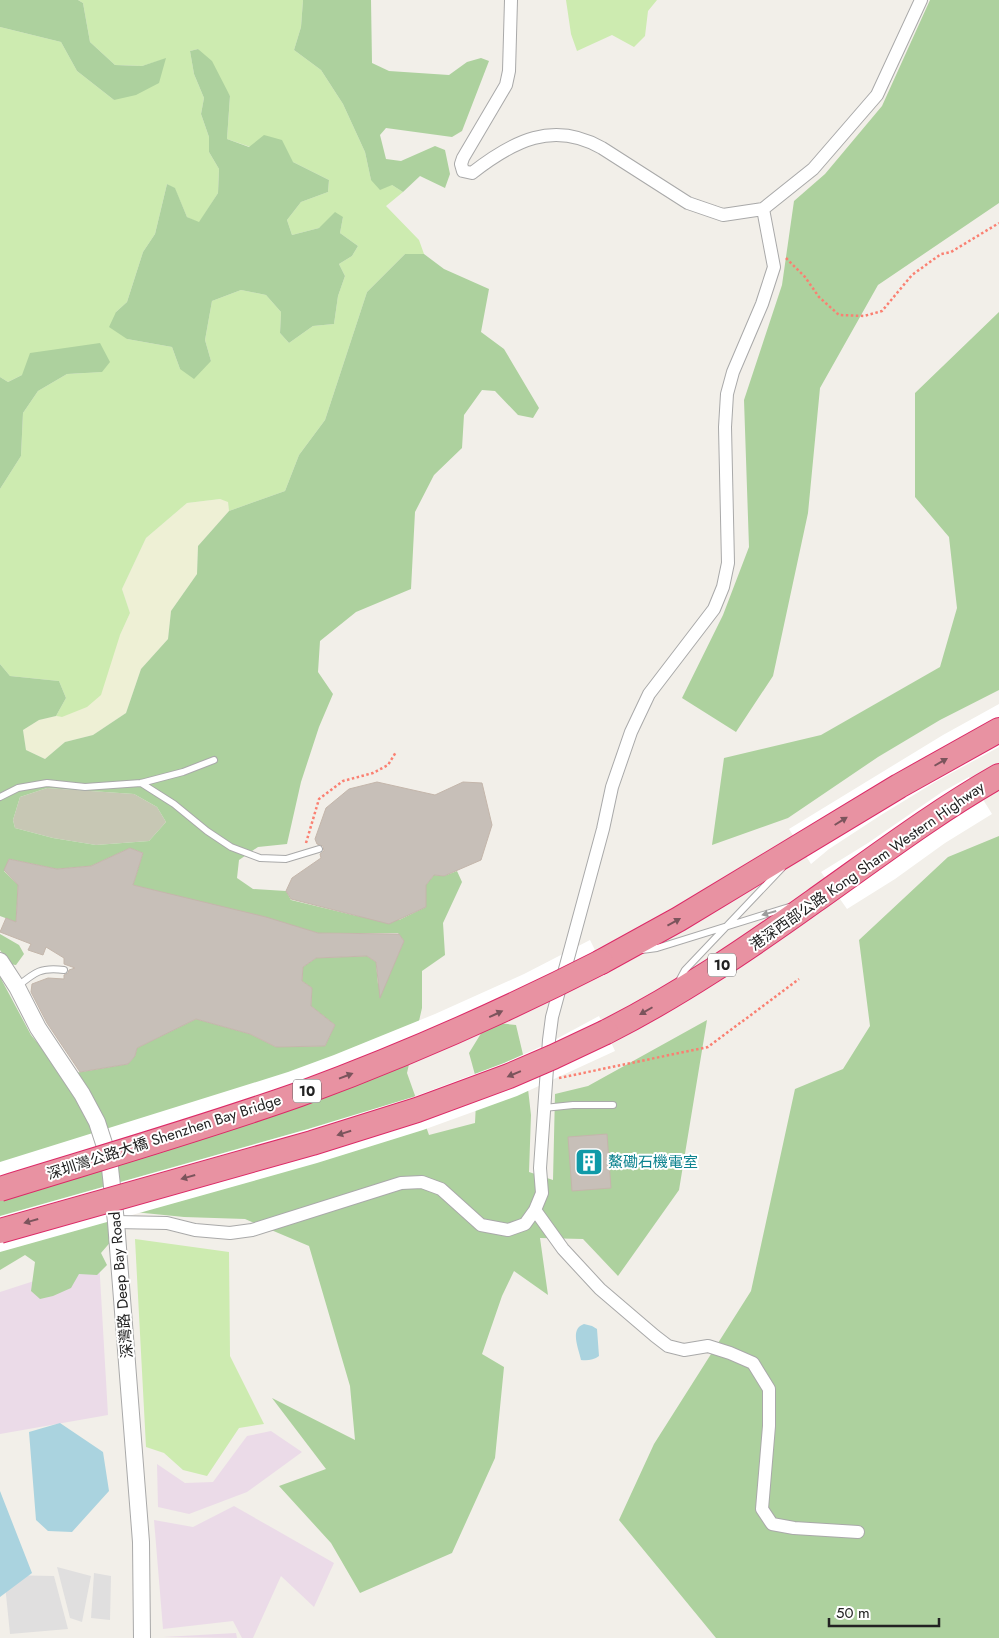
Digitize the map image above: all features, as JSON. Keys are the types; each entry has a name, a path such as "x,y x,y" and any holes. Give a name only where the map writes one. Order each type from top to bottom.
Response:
{"highway":[{"name":"10","path":"606,959 795,853 899,786 999,730"},
{"name":"港深西部公路 Kong Sham Western Highway","path":"0,1231 312,1143 417,1110 553,1058 641,1014 745,950 928,820 999,776"},
{"name":"深圳灣公路大橋 Shenzhen Bay Bridge","path":"0,1188 201,1126 328,1083 394,1058 484,1019 606,959"}],"street":[{"path":"511,0 509,71 506,85 463,158 461,164 464,171 472,173 501,152 530,139 548,135 566,135 592,142 688,203 723,215 764,209 813,168 877,95 921,0"},
{"path":"116,1222 167,1223 195,1230 230,1233 252,1230 402,1183 422,1182 441,1189 481,1225 508,1230 525,1224 535,1210 542,1193 540,1168 545,1081 552,1017 603,829 612,787 631,732 649,694 714,609 723,587 728,563 725,427 727,394 733,372 762,304 774,267 764,209"},
{"name":"深灣路 Deep Bay Road","path":"0,961 17,987 38,1028 82,1094 96,1122 109,1160 116,1222 141,1542 142,1638"},
{"path":"535,1210 563,1249 600,1289 668,1346 684,1350 708,1346 753,1363 770,1389 762,1509 772,1524 794,1528 858,1532"}],"lane":[{"path":"0,797 18,788 47,783 85,787 141,783 183,772 214,760"},
{"path":"141,783 174,804 207,831 232,847 260,858 286,859 319,849"},
{"path":"670,997 685,970 784,866"},
{"path":"606,959 656,948 824,894"},
{"path":"17,987 35,971 49,968 64,970"},
{"path":"544,1108 573,1105 613,1105"}],"path":[{"path":"769,238 781,255 805,277 819,296 839,315 864,316 882,311 912,275 941,254 951,252 999,223"},
{"path":"303,854 319,799 343,781 373,773 388,765 396,752"},
{"path":"545,1081 708,1048 799,979"}],"shaded area":[{"path":"220,499 228,501 229,511 198,546 197,574 171,611 168,639 141,669 126,713 93,735 65,742 45,759 26,750 23,730 39,720 56,716 62,717 120,635 130,613 122,589 146,538 187,503"},
{"path":"47,788 134,794 157,807 166,822 149,841 96,845 53,838 15,828 13,820 20,797"},
{"path":"99,1260 108,1415 0,1434 0,1292"},
{"path":"271,1431 302,1452 247,1492 189,1514 158,1507 157,1464 185,1483 213,1482 247,1436"},
{"path":"234,1506 334,1563 314,1607 281,1576 253,1638 242,1638 233,1621 163,1629 154,1520 193,1527"},
{"path":"57,1567 91,1576 82,1622 70,1618"},
{"path":"94,1573 111,1576 110,1620 91,1618"},
{"path":"4,1575 54,1576 68,1629 10,1634"},
{"path":"236,1633 237,1638 163,1637"}],"green space":[{"path":"0,0 78,0 83,3 90,42 115,65 142,66 166,58 159,83 136,95 114,100 77,71 61,42 0,27"},
{"path":"78,0 303,0 301,27 294,50 321,70 343,104 365,152 371,180 392,185 403,192 386,206 419,240 424,254 405,254 367,292 325,420 299,455 285,491 229,511 228,502 220,499 187,503 146,538 122,589 130,613 120,635 101,695 87,707 62,717 56,716 66,698 59,681 10,676 0,664 0,489 21,456 23,413 38,391 67,374 102,372 22,375 8,382 0,377 0,27 61,42 77,71 114,100 165,59 142,66 115,65 90,42 83,3","holes":["198,49 230,96 227,139 293,162 329,180 328,192 301,202 287,220 292,235 319,228 343,217 340,233 358,246 352,256 339,264 345,276 338,296 334,324 313,326 289,343 280,333 281,312 266,295 241,290 212,301 205,340 211,361 180,369 172,347 127,339 116,312 127,302 143,252 155,234 167,184 175,189 187,217 199,223 218,193 219,169 209,152 209,137 201,114 204,98 194,74 190,51"]},
{"path":"303,0 371,0 372,63 389,71 449,75 467,62 481,58 489,61 462,131 452,137 386,128 380,135 386,159 401,161 435,146 445,150 450,174 445,188 420,176 403,192 392,185 380,190 371,180 365,152 343,104 321,70 294,50 301,27"},
{"path":"566,0 657,0 648,11 645,36 634,47 612,35 577,51 571,34"},
{"path":"930,0 999,0 999,203 878,285 820,388 808,513 773,676 736,732 682,698 723,615 749,547 744,400 782,285 794,201 825,174 882,106"},
{"path":"198,49 212,61 230,96 227,139 249,147 264,135 282,140 293,162 329,180 328,192 301,202 287,220 292,235 319,228 335,212 343,217 340,233 358,246 352,256 339,264 345,276 338,296 334,324 313,326 289,343 280,333 281,312 266,295 241,290 212,301 205,340 211,361 194,379 180,369 172,347 127,339 109,327 116,312 127,302 143,252 155,234 167,184 175,188 187,217 199,222 218,193 219,169 209,152 209,137 201,114 204,98 194,74 190,51"},
{"path":"405,254 424,254 444,269 489,289 481,332 504,349 539,408 533,418 518,415 495,391 482,390 464,415 462,448 434,475 415,512 411,589 356,612 320,641 318,672 333,694 319,727 301,782 287,844 258,847 239,860 237,878 253,889 286,891 291,900 357,916 399,920 426,907 426,885 434,875 444,876 457,871 462,882 443,923 445,955 422,971 422,1008 407,1073 429,1135 475,1123 477,1082 469,1053 488,1022 516,1025 525,1063 531,1115 529,1172 553,1180 555,1094 588,1086 707,1020 679,1190 618,1276 583,1239 540,1238 548,1295 514,1271 502,1296 482,1354 504,1367 495,1458 452,1553 360,1593 331,1543 279,1486 326,1469 272,1398 355,1440 350,1386 309,1246 245,1219 184,1217 124,1211 119,1173 75,1073 128,1064 135,1056 137,1048 196,1019 250,1034 276,1047 325,1046 335,1025 311,1006 312,988 302,981 303,967 316,958 367,956 376,962 378,984 385,985 404,941 398,933 318,933 133,885 143,853 130,848 91,866 57,869 9,859 4,871 18,885 16,922 0,916 0,664 10,676 59,681 66,698 56,716 39,720 23,730 26,750 45,759 65,742 93,735 126,713 141,669 168,639 171,611 197,574 198,546 229,511 285,491 299,455 325,420 367,292","holes":["47,788 134,794 157,807 166,822 149,841 96,845 53,838 15,828 13,820 20,797"]},
{"path":"999,312 999,690 940,720 878,757 788,818 712,845 724,758 821,735 940,667 957,608 949,537 915,497 915,393"},
{"path":"100,343 110,362 102,372 67,374 38,391 23,413 21,456 0,489 0,377 8,382 22,375 30,353"},
{"path":"999,836 999,1638 716,1638 619,1520 654,1444 751,1291 795,1089 843,1069 870,1026 859,940 948,857"},
{"path":"0,934 19,945 24,954 16,965 9,964 0,950"},
{"path":"0,977 31,1035 55,1064 91,1123 104,1160 113,1239 101,1253 107,1265 97,1275 79,1274 71,1288 53,1296 40,1299 31,1291 35,1262 25,1255 0,1270"},
{"path":"135,1239 229,1252 230,1356 264,1424 239,1428 207,1476 183,1470 164,1453 146,1447"}],"water":[{"path":"584,1324 597,1329 599,1356 588,1360 581,1360 576,1340 577,1330"},
{"path":"60,1423 103,1452 109,1491 72,1532 48,1531 36,1520 29,1432"},
{"path":"0,1491 32,1573 0,1597"}],"pier":[{"path":"999,704 999,747 935,782 881,815 829,849 811,864 789,829 943,735"},
{"path":"969,777 992,814 847,909 821,872 868,843 942,792"},
{"path":"590,940 607,974 448,1047 0,1199 0,1162 288,1072 334,1055 435,1014 524,974"},
{"path":"599,1016 615,1051 517,1096 423,1130 317,1163 0,1252 0,1216 308,1129 413,1097 504,1063 547,1044"}],"building":[{"path":"377,782 435,795 463,782 482,783 492,825 481,860 444,876 434,875 426,885 426,907 389,924 291,899 286,891 292,878 321,858 320,854 324,851 323,846 317,844 315,839 326,808 349,789"},
{"path":"130,848 143,853 133,885 266,917 318,933 399,934 404,941 380,998 376,962 367,956 316,958 303,967 302,981 312,988 311,1006 335,1025 325,1046 276,1047 250,1034 196,1019 137,1048 135,1056 128,1064 80,1072 47,1023 31,992 32,984 48,978 64,979 64,975 69,970 75,968 64,964 64,958 46,947 43,955 28,950 31,944 0,932 6,918 16,922 18,885 4,870 9,859 57,869 91,866"},
{"name":"鰲磡石機電室","path":"607,1134 611,1188 572,1191 568,1137"}],"place":[{"name":"鰲磡石機電室","path":"589,1162"}]}
